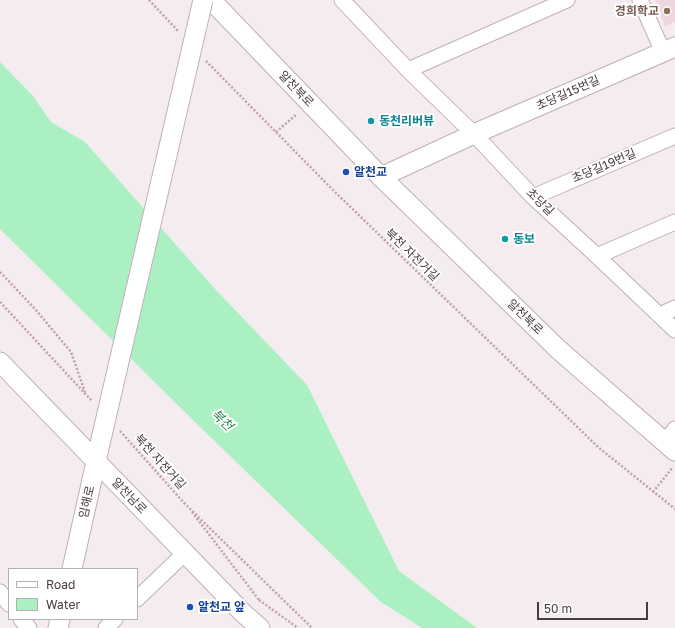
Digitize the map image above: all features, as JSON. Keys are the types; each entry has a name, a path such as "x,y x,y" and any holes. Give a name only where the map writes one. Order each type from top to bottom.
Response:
{"street":[{"name":"임해로","path":"72,568 96,462 110,432 203,0"},
{"name":"알천북로","path":"211,0 381,177 559,350 672,440"},
{"name":"초당길","path":"342,0 408,70 474,134 533,197 675,330"},
{"path":"408,70 567,0"},
{"name":"초당길15번길","path":"474,134 669,50 640,0"},
{"path":"381,177 474,134"},
{"name":"초당길19번길","path":"533,197 675,136"},
{"path":"597,256 675,222"},
{"path":"660,315 675,308"},
{"name":"알천남로","path":"0,362 243,613 260,628"},
{"path":"138,597 185,553"},
{"path":"0,592 8,603"},
{"path":"22,620 29,628"},
{"path":"106,628 114,620"}],"path":[{"path":"149,0 183,36"},
{"name":"북천 자전거길","path":"204,59 334,191 598,447 675,509"},
{"path":"276,132 310,103"},
{"path":"0,272 35,309 71,352 85,393"},
{"path":"0,302 96,405"},
{"name":"북천 자전거길","path":"110,432 312,628"},
{"path":"653,492 675,465"},
{"path":"185,504 259,600 298,628"},
{"path":"243,613 259,600"}],"shaded area":[{"name":"경희학교","path":"655,0 675,0 675,22 665,27"}],"water":[{"name":"북천","path":"0,62 33,96 51,122 85,142 215,289 307,385 399,571 477,628 422,628 381,602 200,427 0,229"}],"place":[{"name":"경희학교","path":"667,11"},
{"name":"동천리버뷰","path":"371,121"},
{"name":"알천교","path":"346,172"},
{"name":"동보","path":"505,239"},
{"name":"알천교 앞","path":"190,607"}]}
